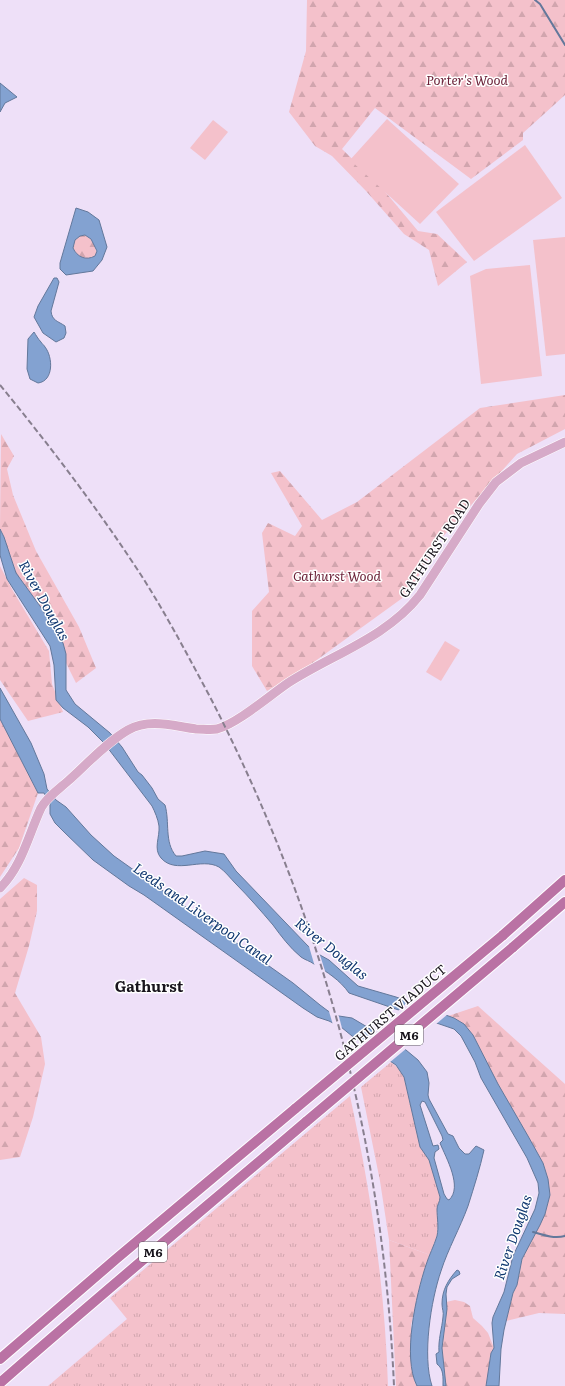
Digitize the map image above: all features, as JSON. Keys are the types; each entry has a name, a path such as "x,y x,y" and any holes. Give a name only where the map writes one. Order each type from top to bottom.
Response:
{"highway":[{"name":"GATHURST VIADUCT","path":"0,1359 110,1264 502,936 565,880"},
{"name":"M6","path":"0,1383 75,1317 168,1240 565,902"}],"main road":[{"name":"GATHURST ROAD","path":"0,888 19,862 41,808 51,797 119,736 135,727 150,723 202,729 219,728 238,718 289,683 364,642 410,608 479,504 496,482 521,463 565,442"}],"green space":[{"name":"Porter's Wood","path":"307,0 565,0 565,95 523,133 523,140 471,179 375,108 342,149 382,188 418,231 437,234 467,262 438,286 429,250 404,234 366,191 332,156 315,146 289,112 306,51"},
{"path":"387,119 459,184 420,224 350,160"},
{"path":"213,120 228,132 205,160 190,148"},
{"path":"525,145 562,198 474,261 436,212"},
{"path":"85,235 92,241 96,249 96,255 90,259 80,256 73,248 75,240 80,236"},
{"path":"565,237 565,354 546,356 533,240"},
{"path":"530,265 542,376 481,384 470,276 486,269"},
{"name":"Gathurst Wood","path":"565,395 565,429 517,454 438,542 408,594 307,667 267,691 252,666 252,611 269,592 262,533 268,523 295,536 302,526 271,473 280,471 322,520 357,502 480,408"},
{"path":"1,434 14,456 7,469 13,495 36,551 79,627 96,668 76,683 66,663 66,654 63,643 40,606 16,573 0,529"},
{"path":"0,566 13,591 49,651 52,684 63,712 28,721 0,680"},
{"path":"445,641 460,650 441,681 426,672"},
{"path":"0,719 38,793 19,848 0,877"},
{"path":"24,878 37,885 37,911 29,946 15,993 41,1037 45,1064 33,1117 20,1157 0,1160 0,899"},
{"path":"478,1006 565,1084 565,1314 539,1313 506,1321 513,1293 517,1285 522,1259 545,1214 550,1195 548,1179 543,1163 528,1136 460,1021 448,1016"},
{"path":"391,1062 399,1069 404,1077 420,1147 429,1160 440,1197 440,1202 437,1207 437,1235 430,1255 389,1240 380,1181 361,1087"},
{"path":"350,1096 358,1132 376,1240 384,1313 388,1386 48,1386 127,1319 110,1298"},
{"path":"389,1240 430,1255 423,1275 411,1325 411,1356 415,1383 417,1386 396,1386"},
{"path":"455,1300 464,1302 470,1306 473,1318 488,1333 494,1348 491,1353 486,1386 446,1386 442,1348 446,1320 446,1302"}],"water":[{"path":"0,83 17,97 5,103 0,112"},
{"path":"76,208 88,212 99,220 107,247 102,260 93,271 66,275 60,269 60,263","holes":["85,235 91,239 97,251 95,256 88,258 79,256 73,248 75,240 80,236"]},
{"path":"54,278 57,278 59,282 51,311 53,317 65,326 66,333 64,338 56,342 43,333 34,317 38,306"},
{"path":"34,332 48,351 51,362 47,378 38,383 30,379 27,369 28,339"},
{"path":"0,529 16,573 40,606 63,643 66,654 66,690 75,704 110,733 122,747 138,772 152,788 158,799 165,805 170,845 176,856 205,851 224,854 236,871 308,946 329,960 358,986 396,997 454,1018 464,1024 473,1035 498,1084 543,1163 548,1179 550,1195 545,1214 522,1259 517,1285 513,1293 504,1330 501,1349 499,1386 486,1386 491,1353 494,1348 493,1317 504,1292 513,1256 535,1209 539,1193 538,1183 527,1158 481,1078 475,1062 461,1036 454,1029 349,993 342,984 333,977 297,953 250,899 219,867 212,864 174,865 167,863 161,858 157,851 159,826 152,806 104,743 88,727 63,708 56,700 54,665 50,646 7,579 0,555"},
{"name":"Leeds and Liverpool Canal","path":"0,688 31,743 44,774 47,789 56,800 66,807 91,835 114,856 293,983 328,1011 339,1016 352,1018 406,1050 418,1060 427,1072 429,1099 448,1134 453,1136 459,1148 465,1154 469,1154 476,1146 484,1150 468,1206 437,1283 431,1312 428,1344 429,1374 432,1386 417,1386 413,1374 411,1343 412,1326 418,1292 427,1261 437,1236 437,1206 440,1197 429,1160 420,1147 404,1077 396,1065 341,1027 317,1017 303,1008 93,860 55,823 50,814 50,803 44,793 38,793 0,719","holes":["422,1101 425,1102 442,1136 443,1140 440,1143 454,1180 453,1194 449,1200 444,1194 434,1158 435,1152 439,1149 438,1145 433,1146 420,1105"]},
{"path":"457,1270 460,1274 452,1279 447,1287 446,1294 447,1309 442,1348 446,1386 443,1386 443,1374 441,1368 437,1364 436,1354 439,1352 443,1315 442,1299 446,1286"}],"pier":[{"path":"308,943 319,952 326,974 315,967"},
{"path":"410,1000 448,1014 435,1025 398,1011"},
{"path":"328,1008 338,1013 343,1032 333,1025"},
{"path":"376,1029 407,1048 389,1063 360,1043"}],"waterway":[{"path":"535,0 540,4 565,45"},
{"path":"533,1232 553,1237 565,1236"}],"railway":[{"path":"0,385 91,502 125,550 159,604 209,695 249,777 284,860 314,945 340,1030 360,1117 376,1205 388,1295 394,1386"}],"district":[{"name":"Gathurst","path":"149,985"}],"water label":[{"name":"River Douglas","path":"45,600"},
{"name":"River Douglas","path":"332,948"},
{"name":"River Douglas","path":"512,1237"}]}
